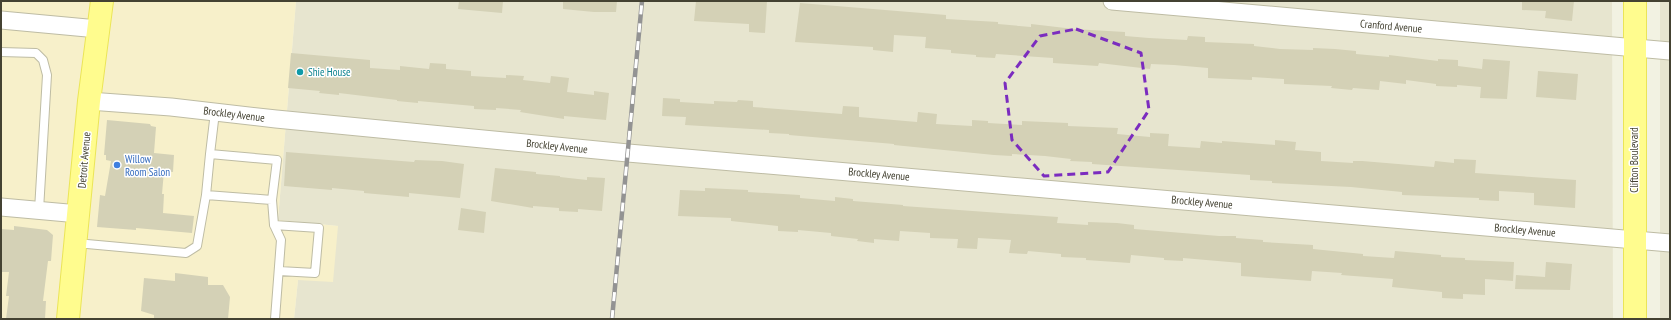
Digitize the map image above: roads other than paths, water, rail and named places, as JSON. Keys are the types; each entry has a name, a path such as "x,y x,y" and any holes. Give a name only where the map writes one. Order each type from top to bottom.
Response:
{"main road":[{"name":"Detroit Avenue","path":"68,319 89,101 102,1"},
{"name":"Clifton Boulevard","path":"1635,1 1635,319"}],"street":[{"name":"Cranford Avenue","path":"1112,1 1670,51"},
{"path":"1,20 98,29"},
{"name":"Brockley Avenue","path":"89,101 171,107 628,153 1670,243"},
{"path":"1,207 79,214"}],"lane":[{"path":"1,52 36,53 43,60 47,75 39,210"},
{"path":"76,243 186,253 197,246 206,194 215,112"},
{"path":"210,154 276,160 272,200 274,225 281,240 274,319"},
{"path":"206,194 272,200"},
{"path":"274,225 319,228 315,273 279,270"}],"railway":[{"path":"612,319 642,1"}],"place":[{"name":"Shie House","path":"300,72"},
{"name":"Willow Room Salon","path":"117,165"}]}
